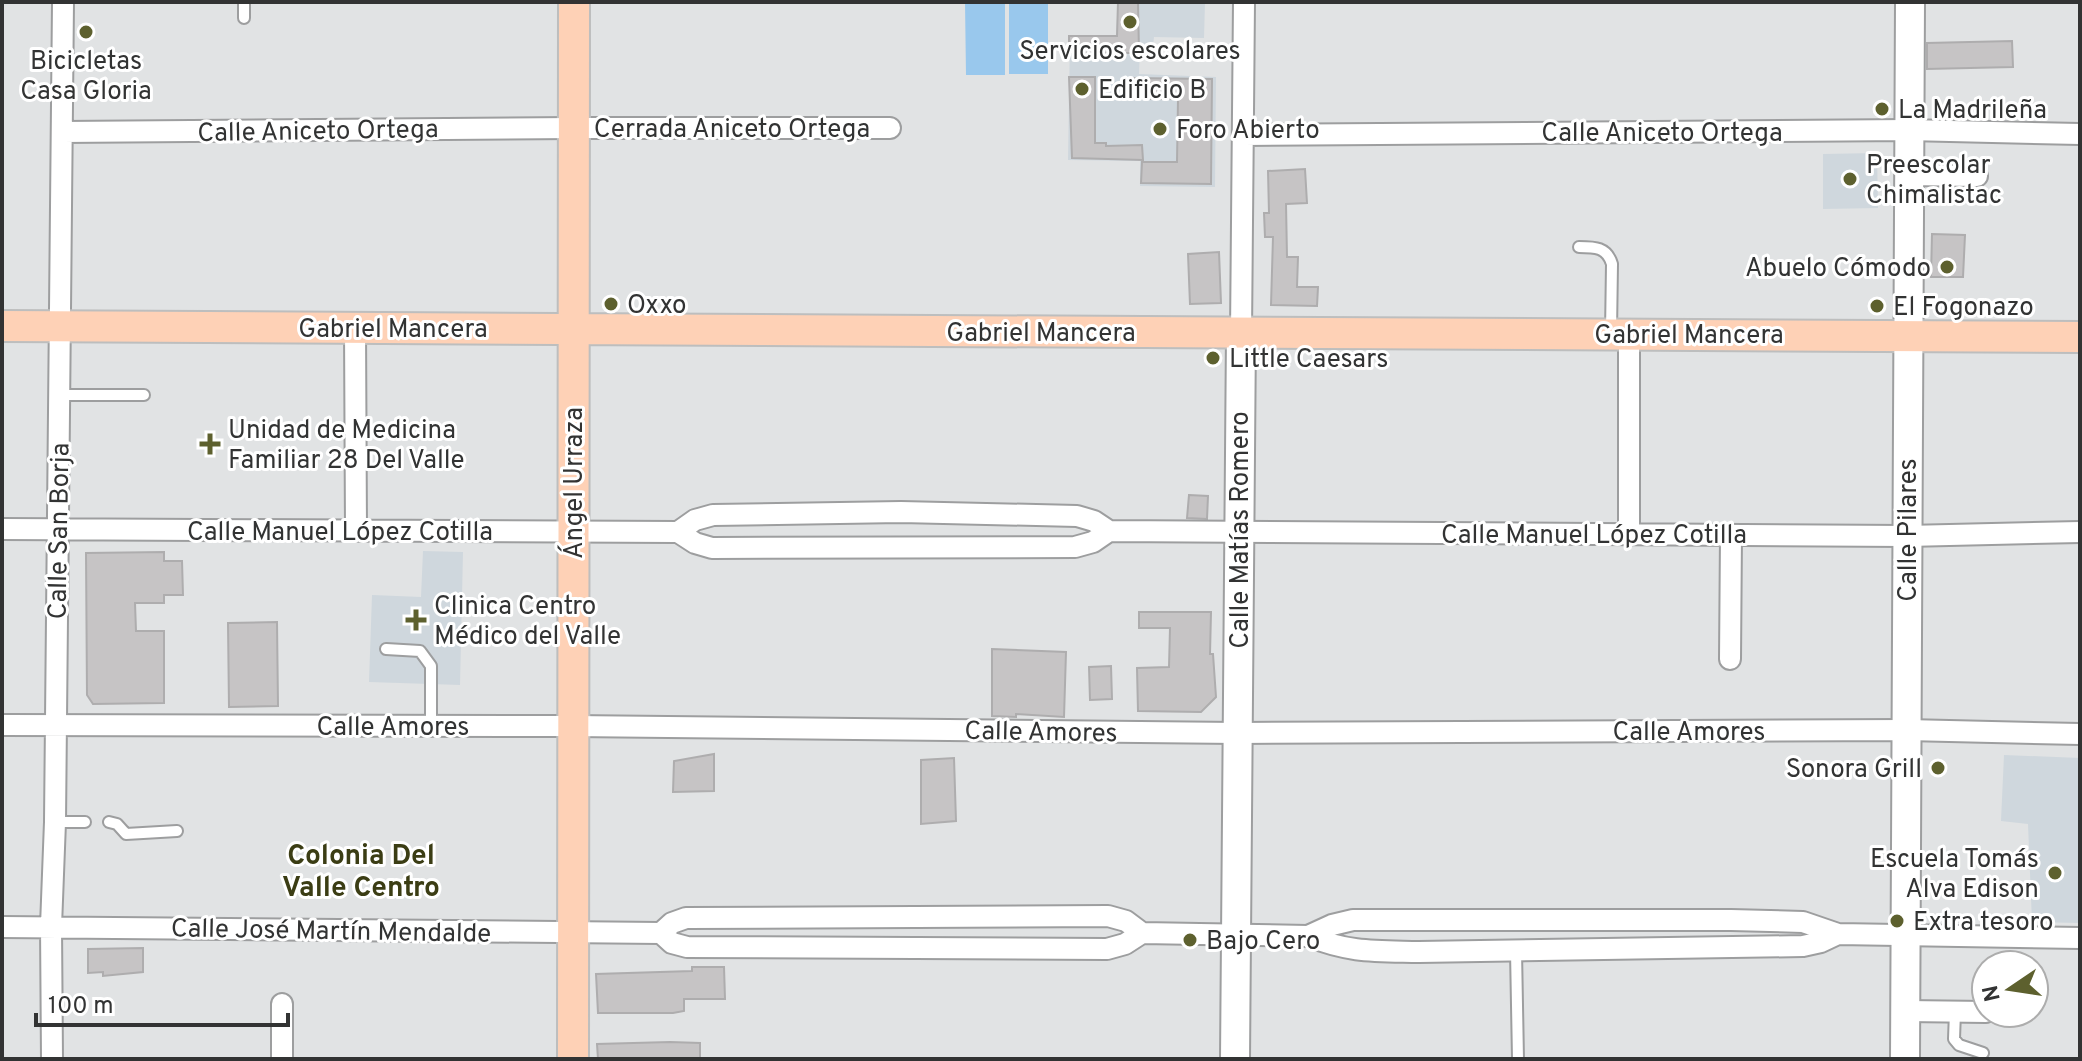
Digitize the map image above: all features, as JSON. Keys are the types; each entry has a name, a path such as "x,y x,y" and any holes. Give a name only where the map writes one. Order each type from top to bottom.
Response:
{"main road":[{"name":"Ángel Urraza","path":"573,1059 574,2"},
{"name":"Gabriel Mancera","path":"2,326 2080,337"}],"street":[{"name":"Calle San Borja","path":"52,1059 63,2"},
{"name":"Calle Matías Romero","path":"1235,1059 1244,2"},
{"name":"Calle Pilares","path":"1905,1059 1910,2"},
{"name":"Calle Aniceto Ortega","path":"62,132 574,128"},
{"name":"Cerrada Aniceto Ortega","path":"574,128 890,128"},
{"name":"Calle Aniceto Ortega","path":"1244,135 1908,130 2080,134"},
{"path":"1908,175 1977,176"},
{"path":"355,327 356,531"},
{"path":"1620,334 1629,534"},
{"path":"901,512 901,547"},
{"name":"Calle Manuel López Cotilla","path":"678,532 695,520 713,515 901,512 1077,516 1094,521 1109,531 1907,536 2080,532"},
{"name":"Calle Manuel López Cotilla","path":"2,529 678,532 695,543 712,548 1075,547 1093,542 1109,531"},
{"path":"1730,659 1731,535"},
{"name":"Calle Amores","path":"2,725 572,726 1238,733 1907,730 2080,734"},
{"name":"Calle José Martín Mendalde","path":"2,927 572,934 661,933 672,923 686,918 1108,916 1126,921 1142,933"},
{"path":"1419,919 1419,952"},
{"path":"1588,919 1589,950"},
{"name":"Calle José Martín Mendalde","path":"1308,936 1353,920 1588,919 1803,922 1838,934 2080,938"},
{"path":"1731,920 1731,949"},
{"name":"Calle José Martín Mendalde","path":"661,933 672,943 687,947 1107,949 1125,944 1142,933 1308,936 1334,947 1356,951 1419,952 1803,946 1838,934"},
{"path":"282,1004 282,1059"},
{"path":"1906,1011 1970,1012"}],"lane":[{"path":"244,2 244,18"},
{"path":"1579,247 1603,249 1610,256 1620,334"},
{"path":"60,395 144,395"},
{"path":"386,649 420,651 431,666 431,726"},
{"path":"55,822 85,822"},
{"path":"109,822 117,824 126,834 177,831"},
{"path":"1516,951 1518,1059"},
{"path":"1955,1012 1954,1039 1959,1045 1983,1053"}],"shaded area":[{"path":"965,2 1005,2 1005,75 966,75"},
{"path":"1009,2 1048,2 1048,74 1009,74"},
{"path":"1118,2 1205,2 1204,38 1154,37 1153,46 1140,46 1139,74 1216,77 1215,187 1140,186 1140,161 1068,160 1070,37 1116,38"},
{"name":"Preescolar Chimalistac","path":"1877,153 1878,208 1823,209 1823,154"},
{"name":"Clinica Centro Médico del Valle","path":"423,551 463,552 460,685 369,682 372,595 421,597"},
{"name":"Escuela Tomás Alva Edison","path":"2004,755 2080,758 2080,923 2032,922 2028,824 2001,821"}],"building":[{"path":"1118,2 1138,2 1139,53 1069,53 1069,36 1117,36"},
{"path":"2012,41 2013,67 1927,69 1927,43"},
{"path":"1069,77 1095,77 1095,143 1106,143 1106,146 1142,145 1143,160 1072,158"},
{"path":"1129,78 1212,79 1211,184 1141,183 1142,162 1177,162 1178,99 1129,99"},
{"path":"1305,169 1307,203 1286,204 1287,257 1298,257 1297,287 1318,287 1317,306 1271,305 1273,237 1265,237 1264,213 1269,213 1268,171"},
{"path":"1932,234 1965,235 1963,277 1931,277"},
{"path":"1219,252 1221,303 1190,304 1188,254"},
{"path":"1189,495 1208,496 1207,519 1187,518"},
{"path":"164,552 164,561 182,561 183,595 164,595 164,603 135,603 136,631 164,631 164,703 93,704 87,695 86,553"},
{"path":"1139,612 1211,612 1210,654 1213,654 1216,697 1201,712 1138,711 1137,668 1169,667 1170,628 1139,628"},
{"path":"277,622 278,706 229,707 228,623"},
{"path":"992,649 1066,652 1064,717 992,716"},
{"path":"1111,666 1112,699 1090,700 1089,667"},
{"path":"714,754 714,791 673,792 674,761"},
{"path":"954,758 956,821 921,824 921,760"},
{"path":"143,948 143,972 103,976 103,972 88,973 88,949"},
{"path":"692,967 724,967 725,999 684,999 684,1011 673,1013 598,1013 596,974 692,971"},
{"path":"700,1043 700,1059 598,1059 597,1044"}],"place":[{"name":"Servicios escolares","path":"1130,22"},
{"name":"Bicicletas Casa Gloria","path":"86,32"},
{"name":"Edificio B","path":"1082,89"},
{"name":"La Madrileña","path":"1882,109"},
{"name":"Foro Abierto","path":"1160,129"},
{"name":"Preescolar Chimalistac","path":"1850,179"},
{"name":"Abuelo Cómodo","path":"1947,267"},
{"name":"Oxxo","path":"611,304"},
{"name":"El Fogonazo","path":"1877,306"},
{"name":"Little Caesars","path":"1213,358"},
{"name":"Unidad de Medicina Familiar 28 Del Valle","path":"210,444"},
{"name":"Clinica Centro Médico del Valle","path":"416,620"},
{"name":"Sonora Grill","path":"1938,768"},
{"name":"Escuela Tomás Alva Edison","path":"2055,873"},
{"name":"Extra tesoro","path":"1897,921"},
{"name":"Bajo Cero","path":"1190,940"}],"district":[{"name":"Colonia Del Valle Centro","path":"361,870"}]}
